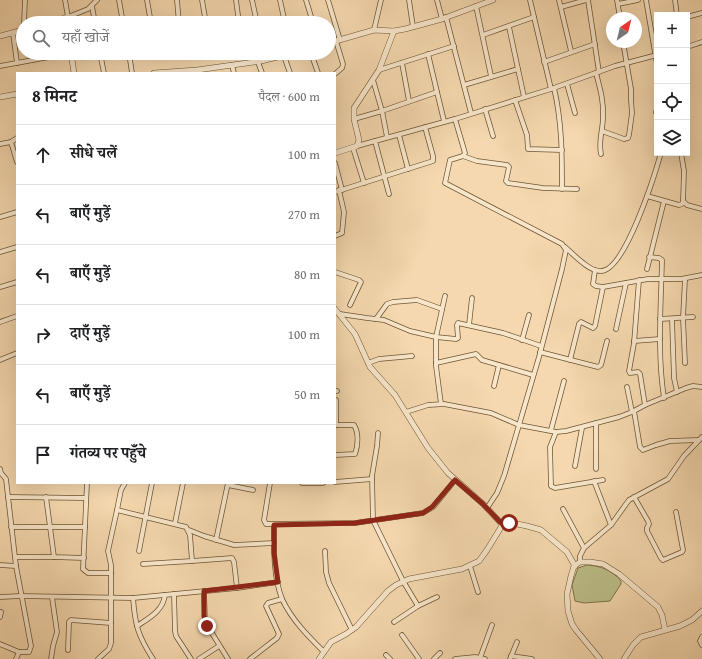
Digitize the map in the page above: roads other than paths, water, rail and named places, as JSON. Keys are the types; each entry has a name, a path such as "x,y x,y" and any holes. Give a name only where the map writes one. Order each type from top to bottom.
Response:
{"street":[{"path":"24,16 25,0"},
{"path":"65,0 68,16"},
{"path":"71,16 83,12 92,6 97,0"},
{"path":"119,0 122,16"},
{"path":"147,0 150,16"},
{"path":"177,0 178,16"},
{"path":"202,0 205,16"},
{"path":"236,0 238,16"},
{"path":"252,0 255,16"},
{"path":"280,0 283,16"},
{"path":"306,0 311,16"},
{"path":"328,0 332,16"},
{"path":"374,30 381,0"},
{"path":"409,0 413,27"},
{"path":"437,0 454,46 471,113"},
{"path":"338,40 374,30 394,32 444,18 493,0"},
{"path":"530,0 561,128 562,189"},
{"path":"559,0 571,51"},
{"path":"561,7 587,0 595,44 603,104 602,131 599,143 601,154"},
{"path":"619,12 618,2 638,0"},
{"path":"646,0 655,48"},
{"path":"675,0 677,12"},
{"path":"92,6 94,16"},
{"path":"476,6 491,76"},
{"path":"690,16 702,13"},
{"path":"482,35 534,17"},
{"path":"508,26 524,97"},
{"path":"0,36 16,32"},
{"path":"336,32 343,64 342,68 336,73"},
{"path":"364,183 355,147 359,140 354,119 354,108 379,70 394,32"},
{"path":"13,33 16,56"},
{"path":"690,46 702,42"},
{"path":"544,62 571,51 595,44"},
{"path":"379,70 454,46"},
{"path":"602,131 624,139 628,136 632,110 631,89 624,48"},
{"path":"428,54 444,121"},
{"path":"336,153 387,137 455,119 552,89 626,63 654,56"},
{"path":"0,66 33,60"},
{"path":"72,60 74,72"},
{"path":"101,60 104,72"},
{"path":"129,60 132,72"},
{"path":"178,72 203,71 265,60"},
{"path":"285,60 290,72"},
{"path":"313,60 318,72"},
{"path":"258,62 262,72"},
{"path":"402,63 409,101"},
{"path":"232,65 234,72"},
{"path":"464,85 518,69"},
{"path":"373,80 382,111 387,137"},
{"path":"567,84 575,113"},
{"path":"354,119 437,92"},
{"path":"0,97 16,94"},
{"path":"515,100 527,135 528,149 562,150"},
{"path":"485,109 493,136"},
{"path":"455,119 465,151 463,156"},
{"path":"339,191 408,170 434,160 425,127"},
{"path":"399,134 408,170"},
{"path":"0,144 11,142 16,139"},
{"path":"375,141 389,194"},
{"path":"11,142 16,159"},
{"path":"577,190 543,188 508,183 506,181 509,167 507,165 477,161 463,156 450,160 445,183 565,247 594,270 605,271 619,257 630,238 647,196 660,156"},
{"path":"647,196 679,205 682,204 684,171 682,156"},
{"path":"336,170 344,212 342,233 336,236"},
{"path":"646,269 664,201"},
{"path":"683,201 687,205 702,209"},
{"path":"0,216 16,212"},
{"path":"0,252 16,247"},
{"path":"487,508 501,485 519,425 566,254 565,247"},
{"path":"649,257 659,258 662,260 660,339 661,376 664,398"},
{"path":"594,270 594,284 596,286 603,287 639,280 684,279 702,274"},
{"path":"336,272 361,282 350,306"},
{"path":"684,279 683,318 685,363"},
{"path":"639,280 634,341 629,372 632,374 638,372 640,374 644,405"},
{"path":"0,287 16,282"},
{"path":"616,329 626,283"},
{"path":"570,360 579,324 581,322 593,328 595,326 603,287"},
{"path":"441,404 436,363 436,337 445,296"},
{"path":"469,326 472,298"},
{"path":"376,319 386,304 392,302 417,300 442,309"},
{"path":"336,311 384,320 410,331 436,337 457,339 457,323 503,333 541,346"},
{"path":"336,311 358,340 368,363 395,395 428,448 455,480 503,524 512,523 541,530 567,552 575,566"},
{"path":"522,340 529,315"},
{"path":"0,322 16,316"},
{"path":"660,319 693,317"},
{"path":"672,319 674,378 677,392"},
{"path":"634,341 660,339"},
{"path":"540,352 600,367 607,341"},
{"path":"0,360 16,353"},
{"path":"436,363 476,354 482,360 533,375"},
{"path":"368,363 379,359 412,356"},
{"path":"494,386 499,365"},
{"path":"551,430 564,381"},
{"path":"406,412 428,405 441,404 491,413 519,425 556,432 582,428 633,411 644,405 693,386 702,387"},
{"path":"627,387 640,447 643,450 670,441 701,439"},
{"path":"336,400 336,425 354,425 356,427 357,438 355,454 336,455"},
{"path":"596,423 596,469"},
{"path":"575,466 582,428"},
{"path":"556,432 550,447 551,486 555,488 603,480"},
{"path":"378,433 372,479 374,520 403,581 418,606"},
{"path":"580,562 580,556 584,548 611,525 626,503 634,497 668,479 684,456 701,439"},
{"path":"0,469 1,473 6,479 16,566 30,646 29,652 19,652 0,644"},
{"path":"336,482 372,479"},
{"path":"270,484 264,520 266,524 274,525 355,523 423,513 432,507 455,480"},
{"path":"594,481 611,525"},
{"path":"87,484 83,569 86,573 111,573"},
{"path":"98,659 109,649 110,646 112,623 111,573 108,551 124,484"},
{"path":"139,551 147,517 152,484"},
{"path":"175,523 183,484"},
{"path":"216,540 228,484 252,490"},
{"path":"8,497 86,498"},
{"path":"46,497 54,557"},
{"path":"634,497 648,521 649,524 646,528 647,532 663,560 682,552 683,550 676,512"},
{"path":"563,509 584,548"},
{"path":"117,510 175,523 216,540 241,546 274,543"},
{"path":"319,659 331,642 352,630 388,591 403,581 445,573 470,566 479,561 484,556 503,524"},
{"path":"274,525 274,543 278,582 282,599 296,622 324,652"},
{"path":"11,527 85,527"},
{"path":"189,530 191,537 192,561"},
{"path":"325,551 326,572 329,583 352,630"},
{"path":"16,558 84,558"},
{"path":"143,564 232,558 234,562 237,588"},
{"path":"600,659 576,630 570,618 567,594 575,566 580,562 603,564 619,574 658,607 662,614 665,630"},
{"path":"0,565 16,566"},
{"path":"470,566 478,592"},
{"path":"0,597 133,598 237,588 278,582"},
{"path":"204,591 205,621 228,659"},
{"path":"174,594 176,636 191,659"},
{"path":"137,626 158,612 166,595"},
{"path":"51,659 52,646 57,632 52,597"},
{"path":"394,622 418,606 437,597"},
{"path":"133,598 137,626 142,642 152,659"},
{"path":"253,658 278,636 266,606 268,603 282,599"},
{"path":"624,659 633,645 641,638 686,623 702,612"},
{"path":"68,650 69,622 71,620 112,623"},
{"path":"480,658 492,625"},
{"path":"402,635 419,659"},
{"path":"702,637 700,641 702,645"},
{"path":"517,642 510,657 532,659"},
{"path":"199,659 219,646"},
{"path":"16,659 19,652"},
{"path":"434,659 440,653"},
{"path":"386,655 390,659"},
{"path":"455,659 486,659"}]}
